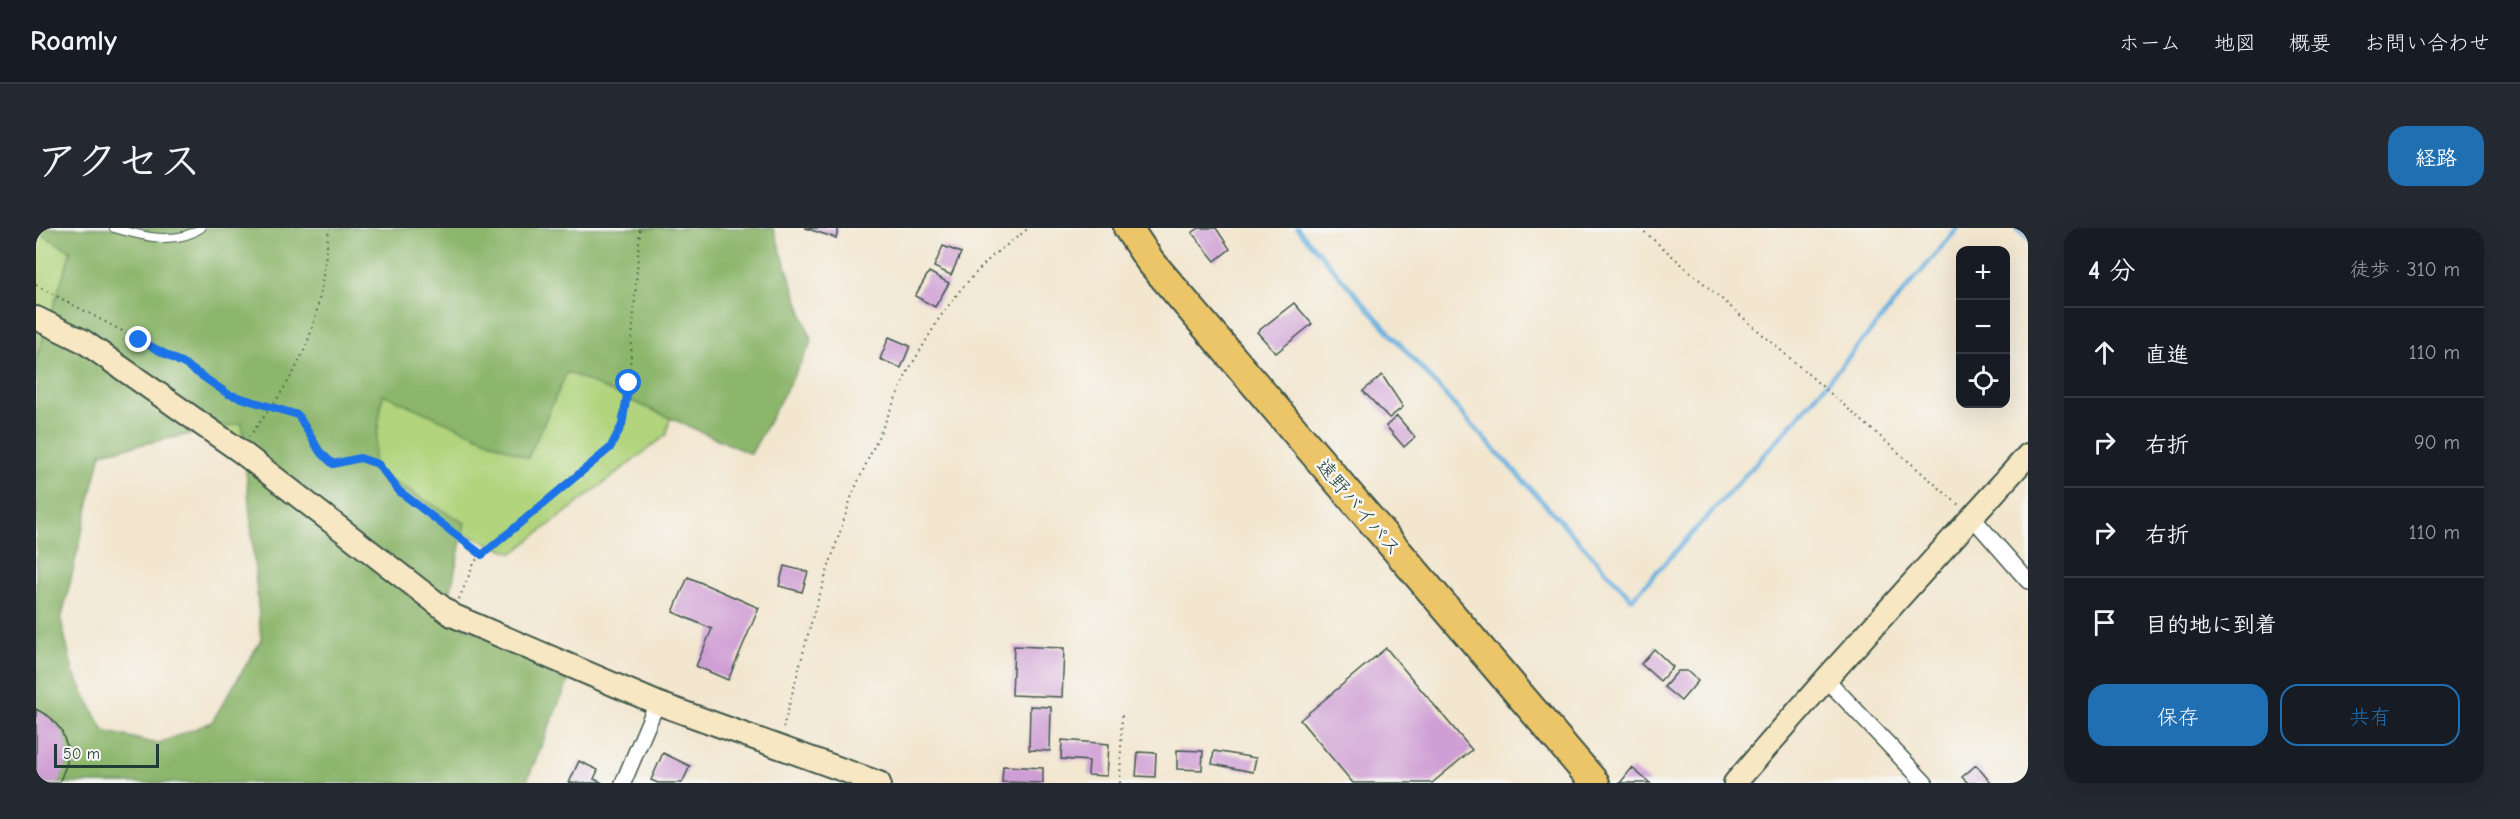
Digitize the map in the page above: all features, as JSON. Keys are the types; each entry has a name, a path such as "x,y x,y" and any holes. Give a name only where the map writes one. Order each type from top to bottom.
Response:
{"highway":[{"name":"遠野バイパス","path":"1108,228 1138,273 1229,386 1308,461 1595,783"},
{"name":"遠野バイパス","path":"1128,228 1150,261 1308,461 1570,783"}],"street":[{"path":"36,318 83,341 240,451 452,615 657,703 776,748 879,783"},
{"path":"1735,783 2028,455"},
{"path":"1973,518 2028,581"},
{"path":"1826,679 1925,783"},
{"path":"624,783 657,703"}],"lane":[{"path":"114,228 152,239 191,234 201,228"}],"path":[{"path":"240,451 303,354 315,321 330,228"},
{"path":"452,615 474,561 610,448 622,425 629,383 640,228"},
{"path":"776,748 787,716 814,612 852,495 908,371 940,317 961,289 991,257 1029,228"},
{"path":"1640,228 1973,518"},
{"path":"36,285 186,365 228,394 298,415 320,452 333,464 360,458 378,464 399,491 482,555"},
{"path":"1120,783 1122,711"}],"green space":[{"path":"36,228 716,228 666,435 513,553 36,366"},
{"path":"36,228 773,228 812,342 751,454 567,372 528,458 383,394 372,470 465,523 445,618 571,674 526,783 36,783 36,360 71,251 36,231","holes":["242,423 261,640 212,722 157,744 104,731 73,672 61,620 101,453"]}],"building":[{"path":"805,228 839,228 836,238"},
{"path":"1199,228 1216,228 1230,249 1215,261 1192,233"},
{"path":"943,246 961,253 951,275 934,267"},
{"path":"929,272 949,283 935,307 915,296"},
{"path":"1294,303 1312,324 1276,353 1257,332"},
{"path":"889,337 910,346 901,368 880,359"},
{"path":"1382,375 1403,407 1389,418 1363,391"},
{"path":"1397,416 1415,437 1404,447 1386,426"},
{"path":"784,566 808,572 802,592 779,586"},
{"path":"688,577 759,608 728,680 696,666 712,629 673,612"},
{"path":"1014,646 1064,648 1062,697 1012,695"},
{"path":"1386,648 1472,750 1432,783 1353,783 1300,720"},
{"path":"1654,649 1673,667 1660,681 1641,664"},
{"path":"1678,671 1687,671 1698,681 1681,701 1664,687"},
{"path":"1030,706 1051,707 1050,751 1029,750"},
{"path":"36,709 50,717 61,730 67,746 67,763 59,783 36,783"},
{"path":"1062,740 1109,744 1107,776 1088,775 1089,761 1061,759"},
{"path":"1177,750 1203,751 1202,770 1177,769"},
{"path":"1214,751 1256,758 1253,772 1212,764"},
{"path":"1138,752 1156,753 1155,777 1136,776"},
{"path":"663,753 690,766 682,783 658,783 651,780"},
{"path":"579,761 598,770 594,779 603,783 569,783"},
{"path":"1976,765 1991,783 1968,783 1962,777"},
{"path":"1003,766 1043,768 1043,783 1002,782"},
{"path":"1632,768 1650,783 1620,783"}],"waterway":[{"path":"1297,228 1462,414 1632,599 1792,424 1958,228"},
{"path":"2016,228 2028,239"}],"route":[{"path":"139,340 186,365 228,394 298,415 320,452 333,464 360,458 378,464 386,478 399,491 482,555 610,448 622,425 629,383"}]}
